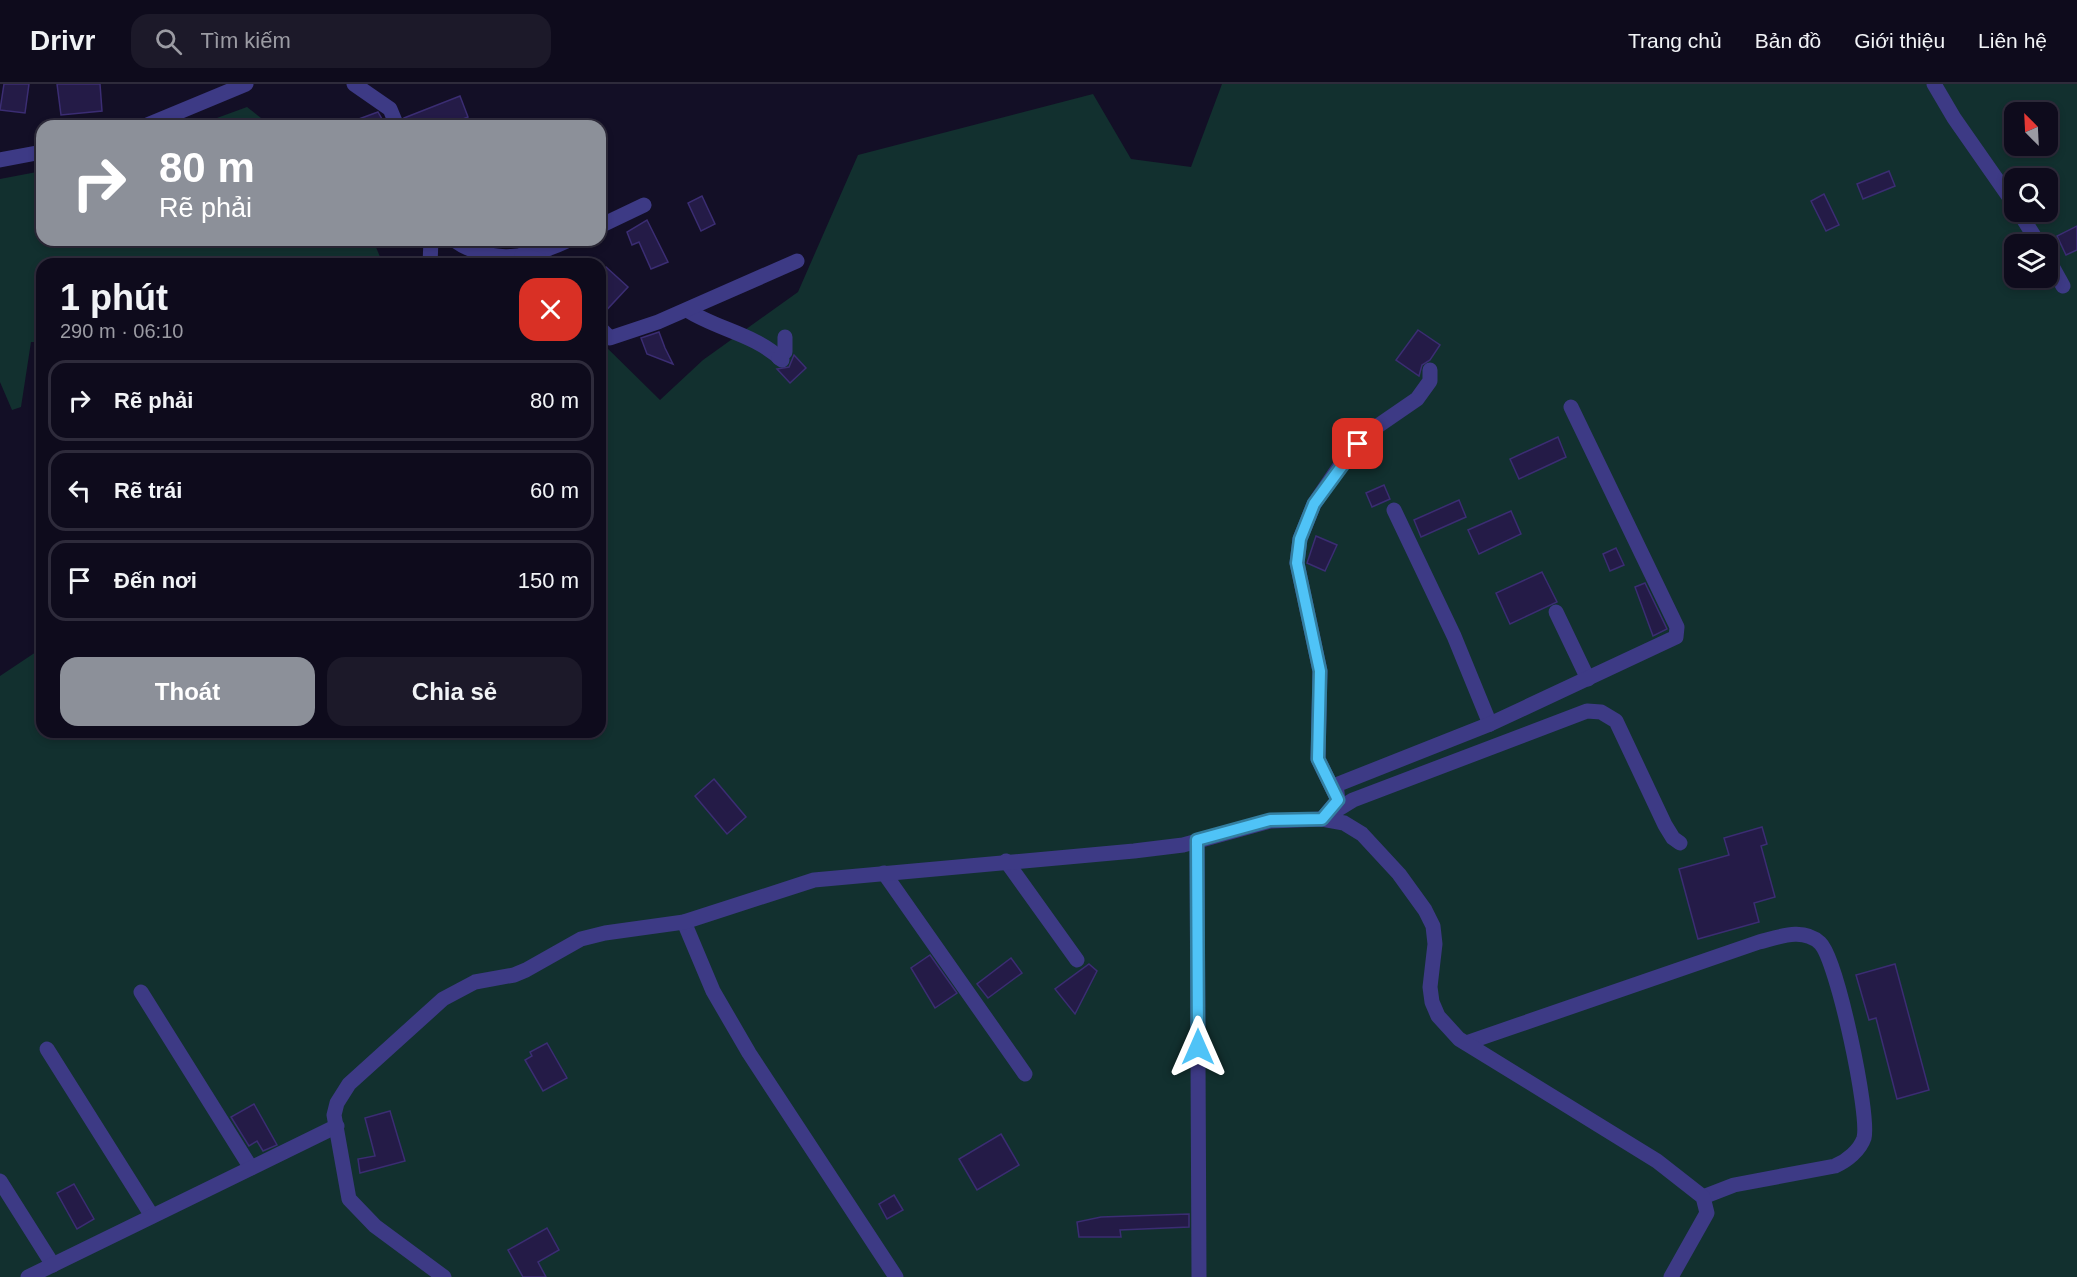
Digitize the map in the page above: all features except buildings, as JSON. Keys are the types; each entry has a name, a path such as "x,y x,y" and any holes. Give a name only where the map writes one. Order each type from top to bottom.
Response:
{"street":[{"path":"159,120 246,84"},
{"path":"354,84 390,109 395,120"},
{"path":"1934,84 1954,118 2004,187"},
{"path":"0,160 36,153"},
{"path":"606,223 644,205"},
{"path":"468,246 499,258"},
{"path":"507,258 550,246"},
{"path":"522,255 532,258"},
{"path":"606,334 610,338 687,310 797,261"},
{"path":"2058,276 2064,286"},
{"path":"687,310 698,317 713,321 753,340 780,359 785,352 785,338"},
{"path":"1338,800 1318,759 1320,671 1297,563 1300,539 1314,504 1347,457 1369,432 1417,399 1430,381 1430,370"},
{"path":"1322,819 1338,800 1336,785 1490,724 1676,637 1678,633 1652,569 1571,407"},
{"path":"1394,510 1454,636 1490,724"},
{"path":"1556,612 1588,679"},
{"path":"1322,819 1353,800 1587,711 1601,712 1616,721 1665,825 1673,838 1680,843"},
{"path":"444,1277 375,1226 350,1199 334,1115 337,1103 350,1084 407,1030 455,991 475,982 514,975 581,939 605,933 684,922 814,880 1134,851 1197,840 1270,820 1322,819 1344,823 1362,834 1399,874 1425,910 1433,926 1435,944 1430,987 1432,1002 1448,1029 1466,1043 1657,1161 1703,1197 1707,1213 1671,1277"},
{"path":"1197,840 1199,1277"},
{"path":"1006,861 1077,960"},
{"path":"884,873 1025,1074"},
{"path":"684,922 713,991 748,1053 896,1277"},
{"path":"1466,1043 1759,942 1791,934 1808,936 1821,944 1829,957 1845,1014 1862,1093 1865,1130 1863,1140 1845,1162 1835,1166 1734,1185 1703,1197"},
{"path":"141,992 250,1168"},
{"path":"47,1049 152,1216"},
{"path":"28,1277 337,1126"},
{"path":"0,1181 53,1265"}],"green space":[{"path":"1222,84 2077,84 2077,1277 0,1277 0,676 36,652 36,738 606,738 606,347 660,400 703,360 798,292 858,155 1093,94 1131,159 1191,167"},
{"path":"247,107 266,120 211,120"},
{"path":"36,172 36,246 376,246 380,258 36,258 36,342 31,342 21,407 12,410 0,382 0,179"}],"route":[{"path":"1198,1047 1197,840 1270,820 1322,819 1338,800 1318,759 1320,671 1297,563 1300,539 1314,504 1358,444"}]}
